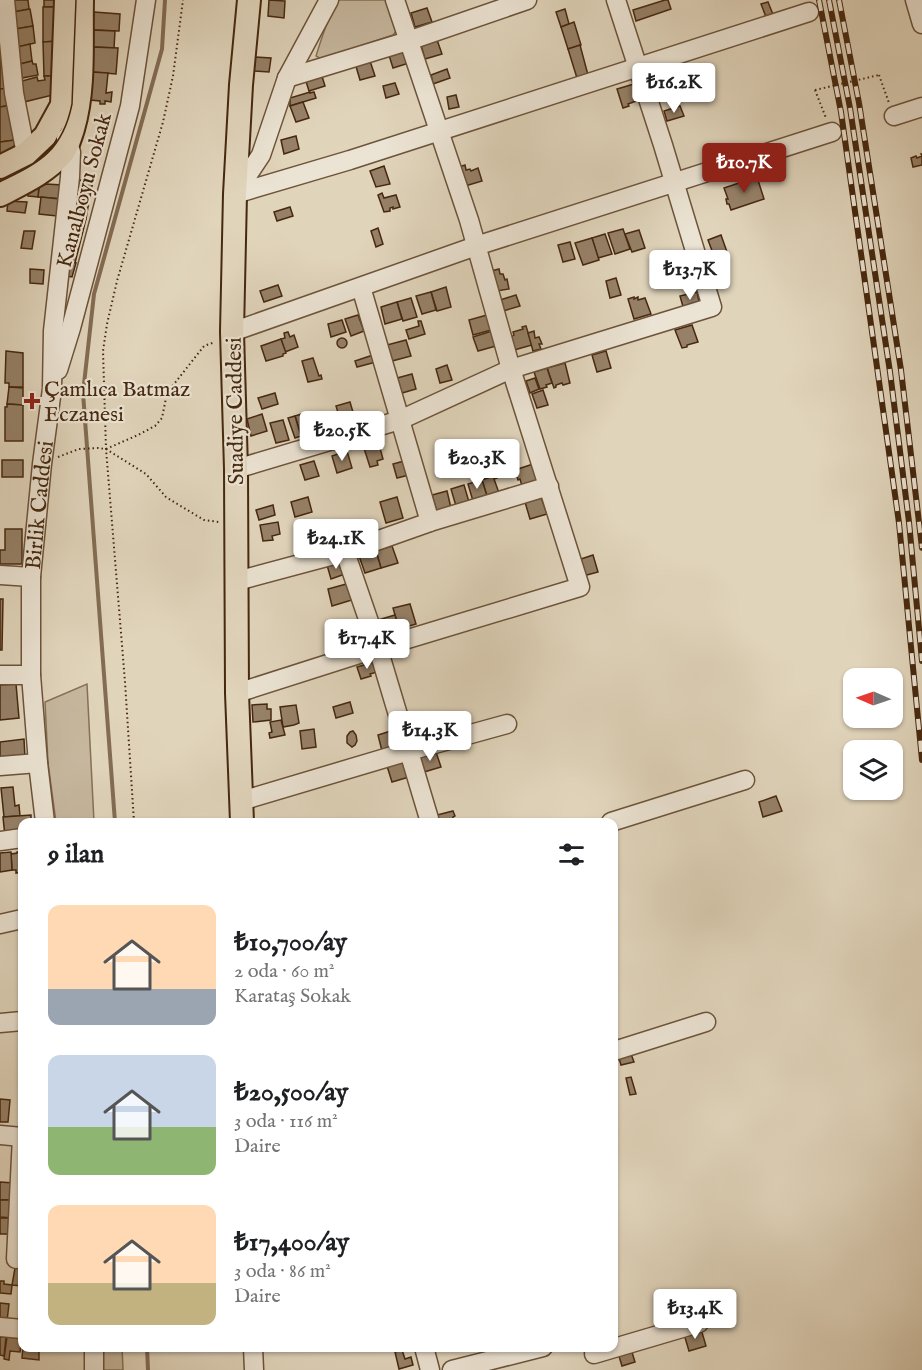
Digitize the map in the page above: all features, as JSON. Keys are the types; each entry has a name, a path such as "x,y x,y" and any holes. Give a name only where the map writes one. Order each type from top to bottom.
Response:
{"main road":[{"path":"0,195 48,168 63,154 62,105 66,0"},
{"name":"Birlik Caddesi","path":"64,134 78,111 82,0"},
{"name":"Suadiye Caddesi","path":"242,812 237,693 236,469 232,332 235,194 241,84 249,0"},
{"path":"0,167 26,154 45,136 64,134"}],"street":[{"path":"5,0 14,93 26,154"},
{"name":"Kanalboyu Sokak","path":"52,389 71,328 130,106 146,0"},
{"path":"235,194 261,155 287,78 329,0"},
{"path":"237,693 580,587 511,369 440,131 395,0"},
{"path":"287,78 408,41 527,0"},
{"path":"236,469 400,420 511,369 712,307 675,182 616,0"},
{"path":"915,0 922,24"},
{"path":"235,194 440,131 808,12"},
{"path":"894,116 922,107"},
{"path":"232,332 476,246 832,132"},
{"name":"Birlik Caddesi","path":"45,818 31,675 31,577 52,389 53,331 70,177 71,152 64,134"},
{"path":"362,287 430,522"},
{"path":"237,581 345,552 430,522 549,486"},
{"path":"345,552 378,648 428,818"},
{"path":"0,575 31,577"},
{"path":"0,675 31,675"},
{"path":"242,812 409,751 507,724"},
{"path":"0,766 38,762"},
{"path":"618,820 745,780"},
{"path":"0,841 18,839"},
{"path":"0,924 18,920"},
{"path":"0,1023 18,1021"},
{"path":"618,1050 706,1022"},
{"path":"0,1135 18,1137"},
{"path":"13,1259 18,1191"},
{"path":"618,1349 699,1323"},
{"path":"0,1327 18,1329"},
{"path":"94,1352 94,1370"},
{"path":"254,1352 254,1370"},
{"path":"425,1352 430,1370"},
{"path":"452,1370 523,1352"},
{"path":"595,1357 610,1352"}],"path":[{"path":"134,818 106,449 103,351 117,281 163,122 173,76 183,0"},
{"path":"832,132 814,90 879,75 894,116"},
{"path":"106,449 155,426 162,418 167,393 204,346 232,332"},
{"path":"42,464 79,449 106,449 146,474 166,497 193,514 204,520 236,527"}],"shaded area":[{"path":"339,0 387,0 397,30 393,35 321,59 316,56 328,20"},
{"path":"87,684 94,818 55,818 48,763 45,702"},
{"path":"98,1352 122,1352 123,1370 99,1370"}],"building":[{"path":"12,0 28,0 29,9 13,12"},
{"path":"44,0 61,0 61,7 44,7"},
{"path":"269,0 285,1 284,18 268,16"},
{"path":"668,0 671,9 636,21 633,10"},
{"path":"768,2 774,17 768,22 761,4"},
{"path":"43,7 61,7 59,41 43,42"},
{"path":"427,8 432,22 415,27 411,13"},
{"path":"30,9 33,26 15,29 13,12"},
{"path":"565,9 569,24 561,27 556,12"},
{"path":"94,12 120,14 119,31 93,30"},
{"path":"574,22 581,45 568,49 561,27"},
{"path":"33,26 35,43 18,47 15,29"},
{"path":"93,30 115,31 114,48 93,47"},
{"path":"436,37 442,54 425,59 420,42"},
{"path":"59,41 58,76 44,76 43,42"},
{"path":"30,44 32,61 20,64 17,47"},
{"path":"580,45 588,75 577,78 568,49"},
{"path":"93,47 118,48 116,74 92,72"},
{"path":"404,48 409,63 393,68 388,52"},
{"path":"6,57 10,88 0,89 0,58"},
{"path":"255,57 271,58 269,72 254,71"},
{"path":"369,58 375,76 360,80 355,63"},
{"path":"32,61 36,64 38,75 22,78 20,64"},
{"path":"447,69 450,78 433,84 431,75"},
{"path":"92,72 108,73 106,93 112,92 111,102 105,101 105,104 100,104 100,101 90,100"},
{"path":"670,72 675,88 658,94 653,77"},
{"path":"321,73 325,86 309,91 305,78"},
{"path":"44,76 58,76 57,94 24,102 22,81 37,77 38,81 45,80"},
{"path":"395,83 399,94 386,98 383,86"},
{"path":"634,84 639,100 623,108 617,89"},
{"path":"10,88 12,105 0,107 0,89"},
{"path":"314,92 316,98 290,106 290,98"},
{"path":"456,95 459,107 449,109 447,97"},
{"path":"303,102 309,118 296,122 290,106"},
{"path":"12,105 15,140 0,142 0,107"},
{"path":"680,106 684,116 667,121 664,111"},
{"path":"296,136 299,149 284,154 281,140"},
{"path":"15,140 16,151 0,158 0,142"},
{"path":"922,156 922,165 913,167 911,158"},
{"path":"465,165 466,170 471,171 478,168 482,181 465,186 459,167"},
{"path":"384,166 390,184 376,187 370,171"},
{"path":"757,177 764,199 731,210 727,204 726,199 728,199 724,188"},
{"path":"79,180 93,181 89,201 75,198"},
{"path":"46,184 62,185 61,199 38,197 39,187"},
{"path":"39,186 38,197 28,196 28,192"},
{"path":"382,193 384,198 396,195 400,207 393,209 393,207 390,211 384,212 378,195"},
{"path":"41,197 60,199 57,216 39,214"},
{"path":"75,198 89,201 86,219 72,217"},
{"path":"8,201 27,202 25,213 7,211"},
{"path":"290,207 293,216 277,221 274,212"},
{"path":"74,218 86,219 75,263 68,262"},
{"path":"378,228 383,244 376,247 371,231"},
{"path":"623,229 630,249 615,254 608,233"},
{"path":"639,230 645,248 632,252 625,234"},
{"path":"24,231 35,231 32,249 21,248"},
{"path":"605,234 612,254 598,258 592,238"},
{"path":"721,235 727,252 714,256 708,240"},
{"path":"592,238 599,260 583,265 575,243"},
{"path":"570,242 575,259 563,262 558,245"},
{"path":"68,262 76,263 72,277 66,276"},
{"path":"30,269 44,270 43,284 30,283"},
{"path":"499,269 500,274 503,274 505,280 507,279 509,289 497,291 491,271"},
{"path":"616,278 621,295 610,298 606,281"},
{"path":"278,285 282,296 264,302 260,291"},
{"path":"446,287 451,307 437,311 431,292"},
{"path":"431,292 436,310 422,314 416,296"},
{"path":"697,292 700,306 684,310 680,296"},
{"path":"516,295 520,306 503,311 500,300"},
{"path":"634,297 634,299 638,297 638,300 645,298 651,314 634,319 628,299"},
{"path":"411,298 417,317 403,321 397,302"},
{"path":"397,302 402,319 385,324 381,307"},
{"path":"358,315 364,331 351,336 345,319"},
{"path":"487,315 491,330 473,335 469,320"},
{"path":"342,320 346,332 331,337 328,324"},
{"path":"418,321 421,321 425,334 409,339 406,330 419,326"},
{"path":"692,325 698,342 682,348 675,330"},
{"path":"526,326 532,345 514,350 511,337 514,335 513,332"},
{"path":"492,331 496,346 478,351 473,337"},
{"path":"534,331 535,338 539,337 542,344 539,344 541,349 533,351 528,333"},
{"path":"288,332 290,337 294,335 298,347 285,352 281,339 285,338 284,333"},
{"path":"342,338 347,343 342,348 337,343"},
{"path":"281,339 286,353 266,361 261,346"},
{"path":"406,340 411,356 392,361 387,345"},
{"path":"6,351 23,353 23,387 9,387 9,383 5,383"},
{"path":"606,351 611,368 597,372 592,355"},
{"path":"373,355 376,362 357,367 355,361"},
{"path":"313,358 322,379 308,382 302,361"},
{"path":"565,363 570,383 563,385 562,383 554,388 547,368"},
{"path":"447,365 452,380 440,383 436,369"},
{"path":"547,368 552,383 540,389 534,372"},
{"path":"412,374 416,389 402,393 397,378"},
{"path":"535,378 539,389 530,393 526,381"},
{"path":"9,387 23,388 23,405 7,404"},
{"path":"543,390 548,405 537,408 532,394"},
{"path":"275,393 278,404 262,409 258,398"},
{"path":"350,402 355,419 341,423 336,406"},
{"path":"7,404 23,405 23,441 5,441 5,407"},
{"path":"305,413 311,433 301,436 295,416"},
{"path":"262,414 267,431 251,436 247,419"},
{"path":"295,416 301,436 295,438 288,418"},
{"path":"283,420 289,440 276,443 270,423"},
{"path":"378,441 383,459 377,461 378,465 370,467 363,445"},
{"path":"347,451 352,468 337,473 332,456"},
{"path":"2,460 23,460 23,477 2,477"},
{"path":"314,461 319,476 305,480 300,465"},
{"path":"404,461 409,475 397,478 393,464"},
{"path":"533,464 538,481 522,486 515,470"},
{"path":"496,475 497,478 494,479 499,493 487,496 482,480"},
{"path":"482,480 487,496 473,501 468,484"},
{"path":"464,485 469,502 456,506 451,489"},
{"path":"447,491 451,508 437,512 432,495"},
{"path":"308,497 312,512 295,517 291,502"},
{"path":"397,497 403,518 386,523 380,502"},
{"path":"541,497 547,514 530,519 525,502"},
{"path":"273,505 275,515 259,520 256,510"},
{"path":"278,522 280,534 272,536 273,540 263,541 260,525"},
{"path":"333,522 337,540 321,545 316,527"},
{"path":"5,529 22,529 22,564 0,564 0,550 5,550"},
{"path":"392,546 398,563 381,568 376,551"},
{"path":"376,551 381,568 365,573 359,556"},
{"path":"593,555 598,572 583,576 578,560"},
{"path":"342,561 345,574 331,579 327,565"},
{"path":"350,583 355,599 332,606 328,589"},
{"path":"0,599 3,599 2,650 0,650"},
{"path":"410,604 416,624 399,629 393,608"},
{"path":"395,615 399,629 383,634 378,620"},
{"path":"363,624 368,640 351,645 345,628"},
{"path":"374,662 377,672 361,679 357,667"},
{"path":"16,684 19,718 0,720 0,685"},
{"path":"350,702 353,713 336,718 333,707"},
{"path":"267,704 267,709 271,709 271,720 253,722 252,705"},
{"path":"296,705 299,723 283,727 280,707"},
{"path":"281,720 285,735 270,738 269,733 272,732 270,722"},
{"path":"314,729 316,747 302,749 300,731"},
{"path":"394,730 399,746 382,751 378,735"},
{"path":"353,731 357,741 352,747 347,743 347,736"},
{"path":"24,739 25,758 0,759 0,742"},
{"path":"436,752 441,767 424,772 420,756"},
{"path":"404,761 409,777 392,782 387,766"},
{"path":"13,787 15,806 19,805 20,816 4,817 1,788"},
{"path":"776,796 782,811 763,817 759,802"},
{"path":"453,811 455,816 438,818 437,815"},
{"path":"31,815 31,818 18,818 18,836 5,837 3,817"},
{"path":"11,852 12,870 0,872 0,853"},
{"path":"18,852 18,873 12,870 11,854"},
{"path":"631,1054 634,1062 621,1065 619,1058"},
{"path":"631,1077 636,1094 630,1095 626,1078"},
{"path":"0,1099 10,1100 8,1122 0,1122"},
{"path":"0,1182 14,1183 14,1200 0,1200"},
{"path":"0,1200 13,1200 12,1218 0,1217"},
{"path":"0,1218 12,1218 12,1234 0,1234"},
{"path":"15,1268 18,1268 18,1286 12,1285"},
{"path":"0,1281 12,1285 11,1294 0,1293"},
{"path":"0,1303 9,1304 7,1321 0,1320"},
{"path":"701,1329 706,1346 689,1351 684,1334"},
{"path":"0,1337 6,1337 4,1356 0,1355"},
{"path":"7,1337 18,1338 18,1352 10,1351 9,1360 4,1359"},
{"path":"631,1349 635,1362 622,1366 618,1353"},
{"path":"23,1352 39,1352 39,1360 22,1358"},
{"path":"395,1352 403,1352 405,1359 411,1357 413,1365 399,1369"}],"waterway":[{"path":"115,818 83,393 94,294 162,49 165,0"},
{"path":"147,1352 148,1370"}],"tram line":[{"path":"0,181 38,161 48,153 63,133 72,104 76,0"}],"railway":[{"path":"819,0 841,112 899,523 922,760"},
{"path":"829,0 850,108 890,372 909,522 922,661"},
{"path":"839,0 859,103 901,370 922,548"}],"place":[{"name":"Çamlıca Batmaz Eczanesi","path":"32,401"}]}
